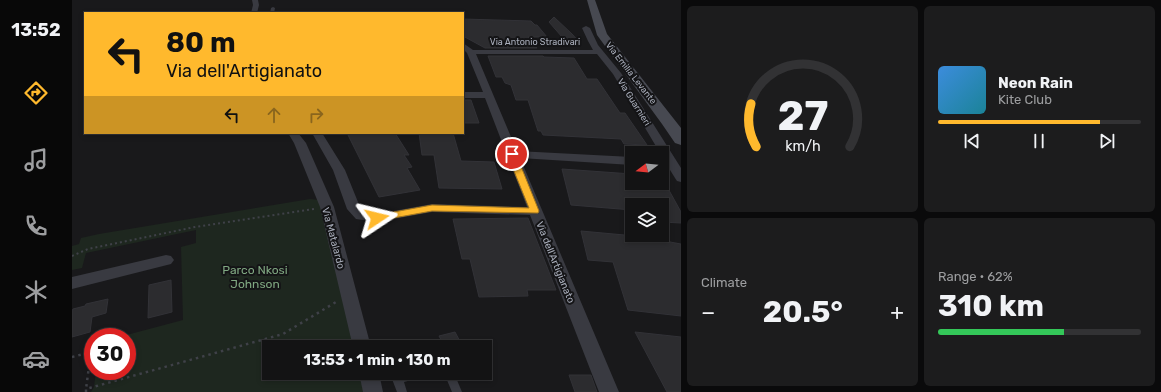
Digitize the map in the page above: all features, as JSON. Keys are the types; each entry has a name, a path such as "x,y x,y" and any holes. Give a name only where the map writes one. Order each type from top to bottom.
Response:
{"main road":[{"name":"Via Emilia Levante","path":"591,0 602,35 669,122 681,140"}],"street":[{"path":"254,12 256,5 255,0"},
{"name":"Via Guarnieri","path":"586,28 588,36 616,72 657,146"},
{"name":"Via Antonio Stradivari","path":"467,49 599,52"},
{"name":"Via dell'Artigianato","path":"467,49 489,95 609,392"},
{"path":"464,95 489,95"},
{"name":"Via Matalardo","path":"294,134 300,143 327,207 360,340"},
{"path":"318,134 339,170 354,209 361,216 377,218 432,208 535,211"},
{"path":"512,154 625,161"},
{"name":"Via Guarnieri","path":"669,165 681,178"},
{"path":"72,283 166,260"},
{"path":"370,380 373,392"}],"lane":[{"path":"272,12 273,8"},
{"path":"616,72 632,73"},
{"path":"397,380 402,392"},
{"path":"451,380 457,392"}],"path":[{"path":"72,256 88,249 195,227 327,207"},
{"path":"72,357 91,352 86,390 283,334 349,294"}],"green space":[{"name":"Parco Nkosi Johnson","path":"310,199 319,200 353,340 262,340 262,380 362,380 365,392 91,392 94,387 95,380 136,380 136,332 183,320 181,247 196,243 196,230 86,253 82,268 72,270 72,246 79,244 81,238"}],"building":[{"path":"554,17 581,44 569,45 549,22"},
{"path":"464,19 531,21 537,25 547,37 528,37 537,48 485,48 464,37"},
{"path":"488,56 543,56 574,58 587,79 597,79 620,113 625,113 647,145 624,144 621,139 543,135 541,131 538,131 528,100 516,100 511,85 505,83 502,77 496,77"},
{"path":"464,100 471,100 479,123 464,123"},
{"path":"348,134 396,134 409,155 404,155 412,167 407,168 420,190 379,197"},
{"path":"419,134 453,134 461,161 494,162 502,189 439,188 434,155 422,155"},
{"path":"562,169 625,174 625,190 669,190 681,212 681,223 669,222 669,198 625,198 625,209 571,205"},
{"path":"528,218 556,290 527,290 528,296 479,297 470,259 462,259 453,219"},
{"path":"581,231 625,235 625,242 669,242 669,240 681,244 681,316 628,310 613,262 588,260"},
{"path":"171,280 172,312 148,318 149,285"},
{"path":"108,299 106,313 92,317 91,328 84,328 84,334 72,337 72,311 73,309 85,306 86,304"},
{"path":"455,332 459,340 441,340 439,336"},
{"path":"635,332 681,337 681,392 667,392"},
{"path":"569,375 591,375 597,392 575,392"}],"route":[{"path":"377,218 432,208 535,211 512,154"}]}
